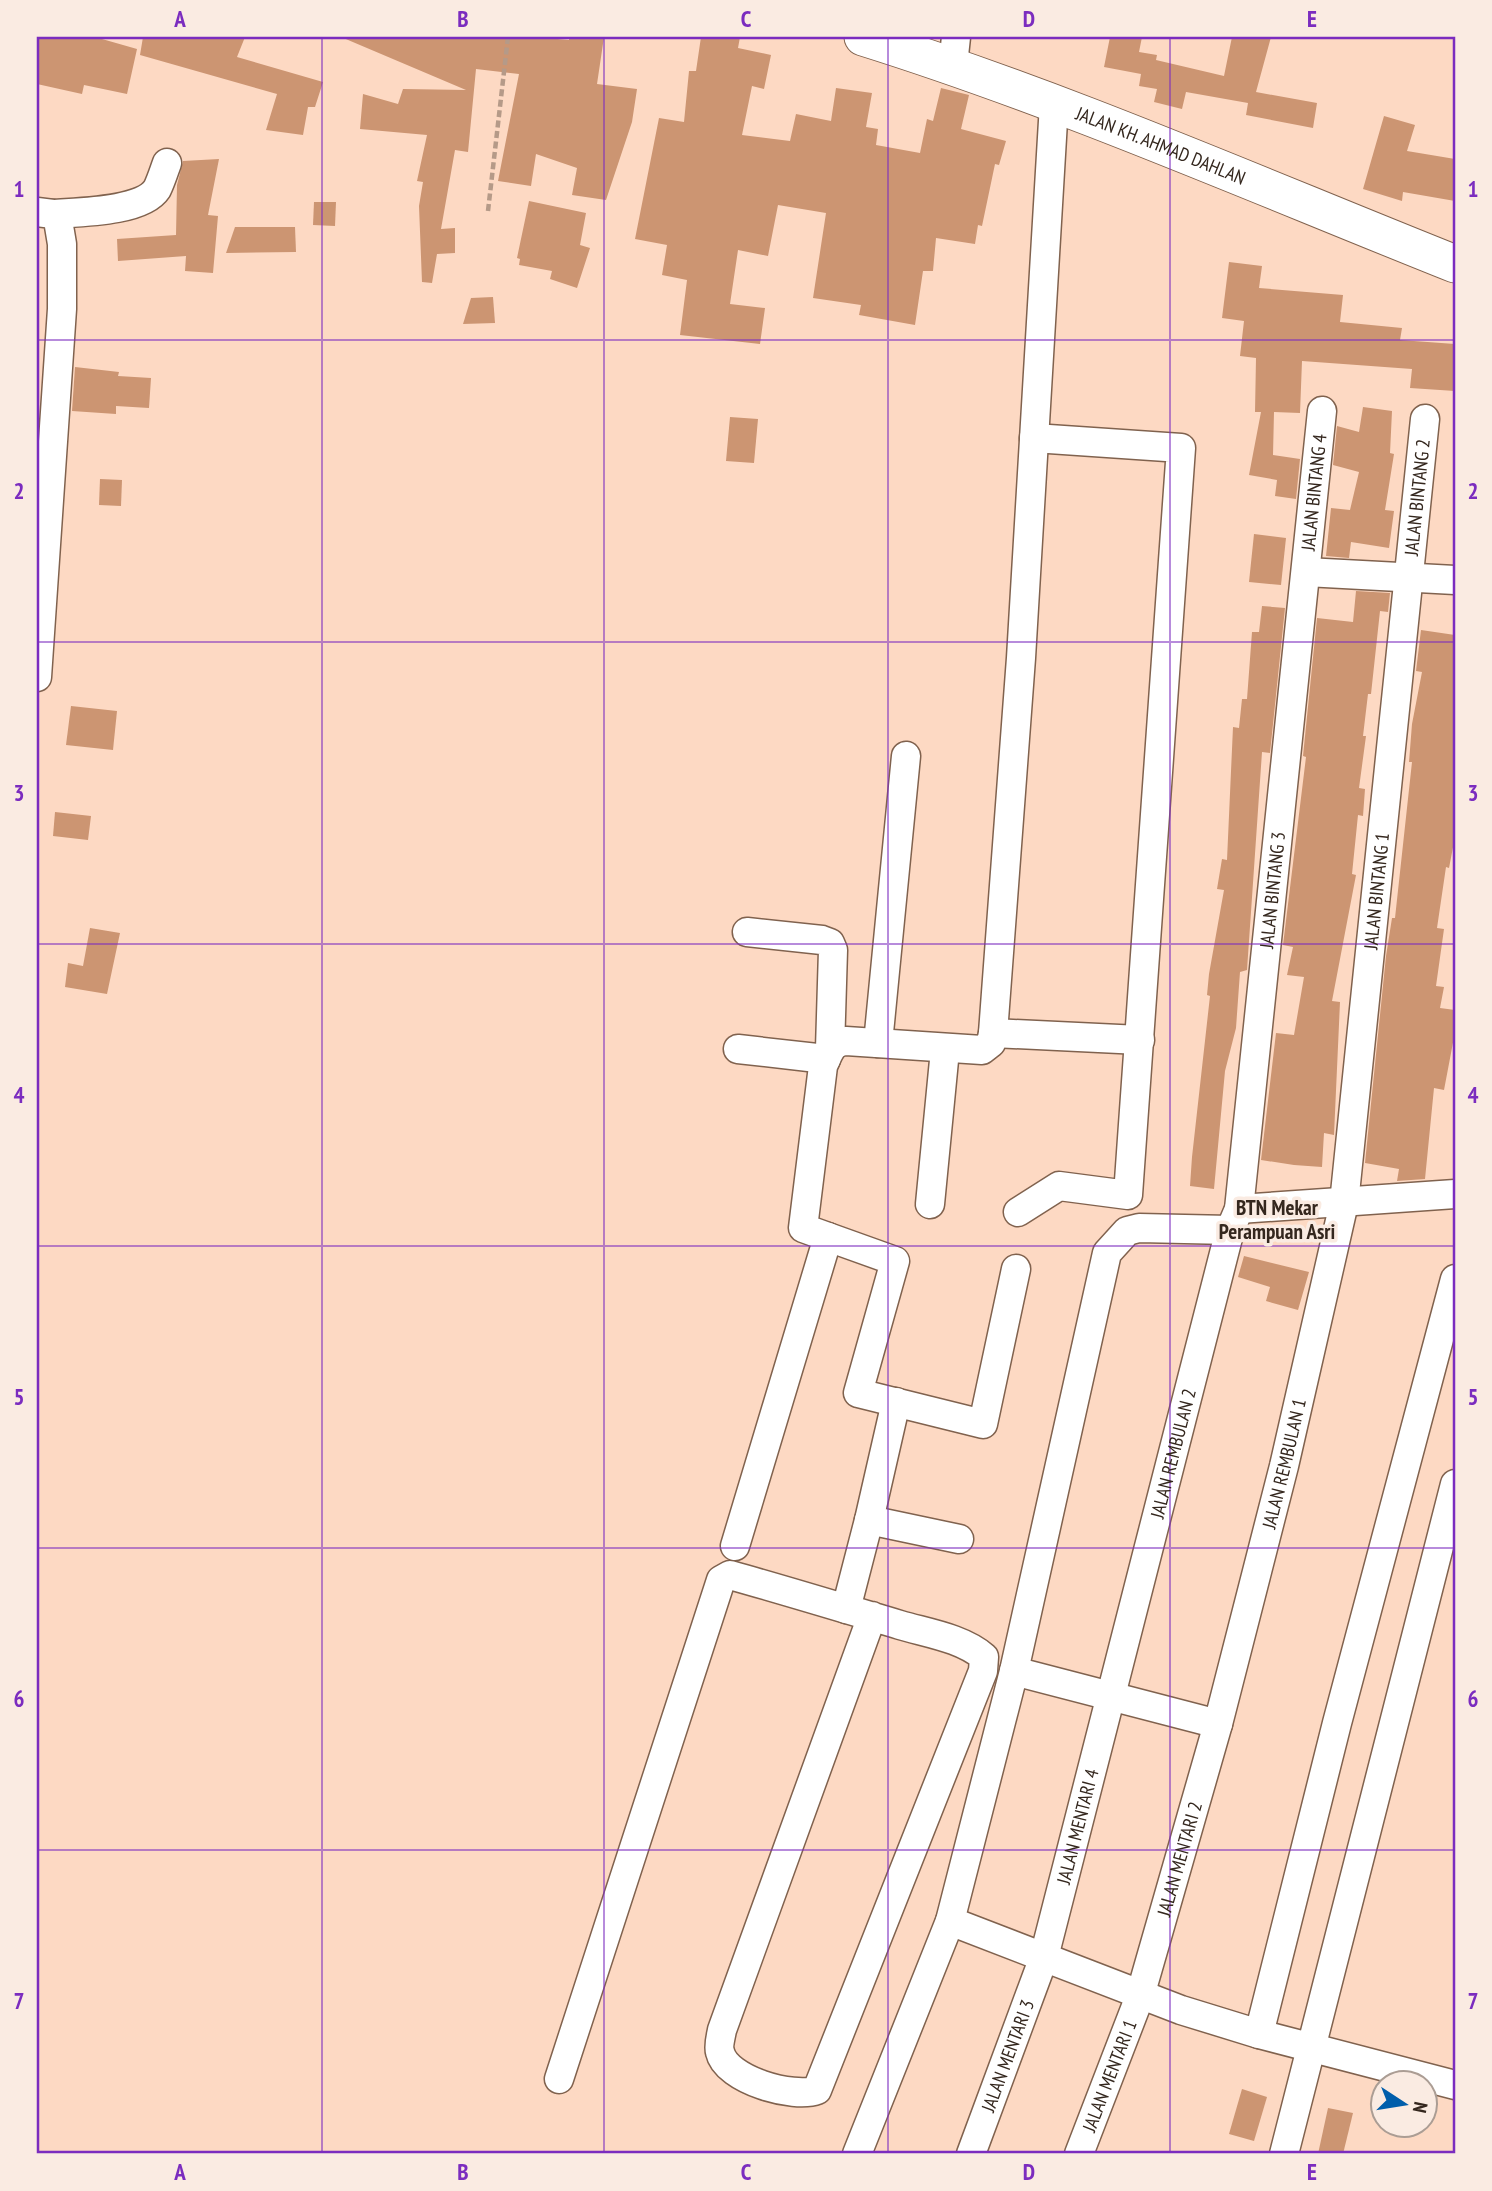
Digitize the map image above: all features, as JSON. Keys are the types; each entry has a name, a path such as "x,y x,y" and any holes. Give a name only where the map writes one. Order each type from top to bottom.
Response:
{"street":[{"name":"JALAN KH. AHMAD DAHLAN","path":"863,37 955,51 1054,104 1455,264"},
{"path":"828,1054 837,1042 982,1050 990,1043 993,1033 1054,104"},
{"path":"45,213 109,209 136,203 156,191 167,163"},
{"path":"37,677 62,309 62,244 58,220 45,213"},
{"name":"JALAN BINTANG 4","path":"1306,572 1322,411"},
{"name":"JALAN BINTANG 2","path":"1410,578 1425,419"},
{"path":"1018,1212 1059,1185 1128,1195 1181,448 1034,438"},
{"path":"1306,572 1455,580"},
{"name":"JALAN BINTANG 3","path":"1235,1220 1306,572"},
{"name":"JALAN BINTANG 1","path":"1344,1203 1410,578"},
{"path":"878,1043 906,756"},
{"path":"747,932 830,943 833,950 828,1054 803,1228 895,1261 858,1393 983,1424 1016,1269"},
{"path":"993,1033 1140,1040"},
{"path":"738,1049 828,1054"},
{"path":"930,1204 945,1049"},
{"path":"857,2154 950,1921 1014,1671 1107,1253 1127,1231 1139,1228 1235,1220 1344,1203 1455,1194"},
{"name":"JALAN REMBULAN 1","path":"1218,1724 1284,1466 1344,1203"},
{"name":"JALAN REMBULAN 2","path":"1110,1697 1235,1220"},
{"path":"735,1546 828,1237"},
{"path":"1259,2034 1337,1723 1455,1279"},
{"path":"559,2079 721,1580 730,1575 859,1613 975,1648 984,1657 983,1671 821,2084 817,2090 798,2094 740,2077 728,2067 719,2052 722,2030 859,1613 869,1520 896,1402"},
{"path":"1284,2154 1455,1484"},
{"path":"869,1520 959,1539"},
{"path":"1014,1671 1218,1724"},
{"name":"JALAN MENTARI 4","path":"1044,1957 1110,1697"},
{"name":"JALAN MENTARI 2","path":"1140,1996 1218,1724"},
{"path":"950,1921 1140,1996 1259,2034 1455,2085"},
{"name":"JALAN MENTARI 3","path":"971,2154 1044,1957"},
{"name":"JALAN MENTARI 1","path":"1079,2154 1140,1996"}],"path":[{"path":"488,211 508,37"}],"building":[{"path":"37,37 95,37 137,49 127,94 84,85 82,94 37,84"},
{"path":"143,37 245,37 237,57 323,82 315,107 308,107 303,135 266,130 277,94 140,55"},
{"path":"341,37 535,37 569,40 569,37 604,37 597,84 637,89 632,122 606,200 572,195 577,168 536,154 531,186 498,181 519,74 476,69 468,152 455,150 441,229 455,228 455,253 437,254 432,283 422,282 419,206 423,182 417,181 427,135 360,129 363,94 398,104 403,89 466,90"},
{"path":"701,37 740,37 738,48 771,55 764,89 752,86 742,135 790,141 796,114 831,121 836,88 872,93 866,127 878,129 876,145 920,153 927,119 933,121 941,88 969,95 961,129 1006,141 999,165 995,164 982,226 978,225 975,244 936,238 933,271 923,271 915,325 859,315 861,305 813,298 826,213 778,205 768,256 738,250 730,304 765,308 760,344 680,335 687,280 662,275 667,245 635,239 659,118 684,122 689,71 696,71"},
{"path":"1110,37 1142,37 1139,52 1157,55 1156,60 1224,76 1232,37 1271,37 1256,92 1317,103 1313,128 1246,115 1248,103 1186,92 1182,109 1154,102 1157,89 1139,86 1141,74 1104,67"},
{"path":"1384,116 1415,125 1407,151 1455,159 1455,201 1403,192 1402,201 1363,189"},
{"path":"219,159 208,215 218,216 213,273 185,271 186,256 118,261 117,239 176,235 177,185 183,161"},
{"path":"529,201 586,213 580,245 590,248 577,288 550,279 552,271 519,265 520,259 517,258"},
{"path":"314,202 336,202 335,226 313,225"},
{"path":"235,227 295,227 296,252 226,253"},
{"path":"1229,262 1262,266 1259,288 1343,295 1340,322 1402,328 1400,340 1455,344 1455,391 1410,388 1412,369 1302,361 1300,413 1274,412 1273,455 1300,459 1296,499 1275,496 1277,480 1249,475 1261,412 1255,412 1256,358 1240,356 1244,321 1222,318"},
{"path":"493,297 495,323 463,324 471,298"},
{"path":"75,367 119,372 118,376 151,378 149,408 116,406 116,414 72,411"},
{"path":"1363,407 1392,411 1390,453 1394,454 1385,510 1394,511 1389,548 1351,542 1349,558 1326,556 1331,508 1350,510 1359,472 1333,465 1337,426 1359,432"},
{"path":"730,417 758,419 754,463 726,461"},
{"path":"100,479 122,480 121,506 99,505"},
{"path":"1254,534 1286,538 1281,585 1249,582"},
{"path":"1356,591 1390,593 1388,612 1380,611 1371,694 1368,694 1359,788 1365,789 1363,816 1358,815 1352,874 1356,875 1332,1001 1340,1002 1334,1135 1324,1133 1322,1167 1294,1165 1261,1160 1276,1033 1294,1035 1304,977 1287,975 1293,947 1283,945 1306,757 1303,756 1317,618 1353,622"},
{"path":"1262,606 1285,608 1270,753 1262,752 1247,970 1240,972 1236,1028 1225,1071 1214,1189 1190,1186 1192,1157 1210,996 1207,995 1209,974 1224,890 1217,889 1222,859 1227,860 1233,727 1239,728 1242,699 1247,699 1252,632 1259,632"},
{"path":"1421,630 1455,635 1455,837 1449,868 1446,867 1437,928 1444,929 1436,986 1444,987 1440,1008 1455,1010 1455,1032 1444,1090 1434,1088 1425,1179 1397,1181 1399,1169 1365,1163 1386,956 1392,918 1395,918 1412,762 1409,762 1412,724 1422,672 1416,671"},
{"path":"71,706 117,711 113,750 66,745"},
{"path":"55,812 91,816 88,840 53,836"},
{"path":"90,928 120,933 107,994 65,987 68,963 83,966"},
{"path":"1244,1256 1309,1272 1298,1310 1266,1301 1270,1287 1238,1277"},
{"path":"1242,2089 1267,2097 1254,2141 1229,2134"},
{"path":"1328,2108 1353,2113 1343,2154 1318,2154"}],"district":[{"name":"BTN Mekar Perampuan Asri","path":"1277,1220"}]}
